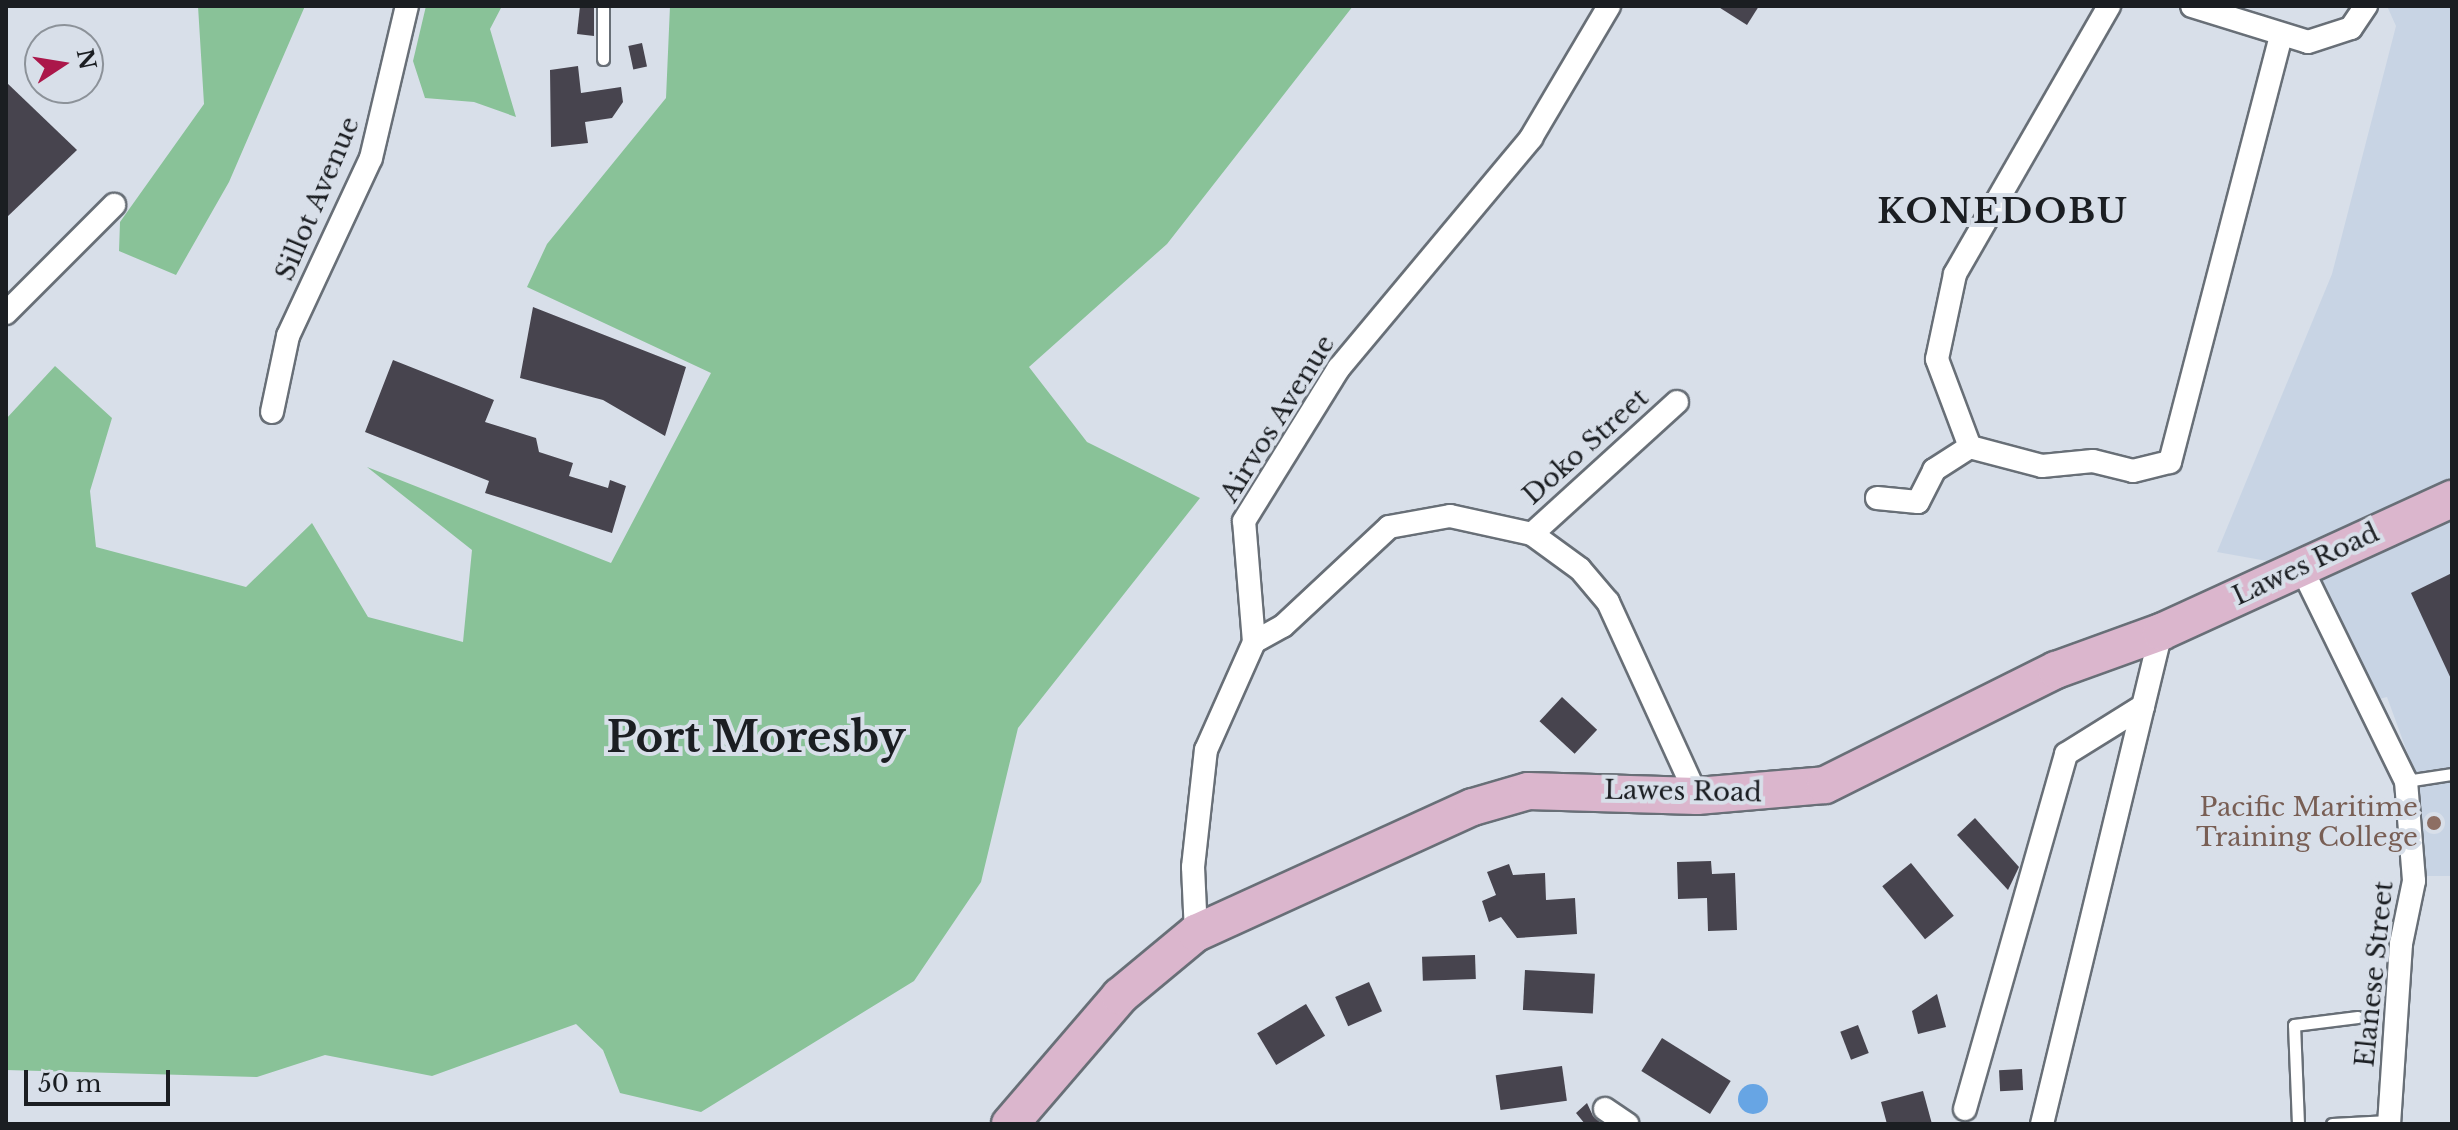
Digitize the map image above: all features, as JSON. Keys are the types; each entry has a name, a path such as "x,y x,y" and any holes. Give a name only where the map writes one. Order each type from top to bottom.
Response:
{"main road":[{"name":"Lawes Road","path":"1010,1124 1120,996 1196,933 1473,807 1528,791 1697,796 1825,785 2056,670 2161,632 2452,499"}],"street":[{"name":"Sillot Avenue","path":"272,412 288,336 371,158 407,6"},
{"name":"Airvos Avenue","path":"1196,933 1193,867 1206,750 1254,642 1244,521 1339,368 1531,138 1609,6"},
{"path":"1970,447 1937,359 1955,274 2109,6"},
{"path":"2192,6 2281,36 2325,40 2351,28 2366,6"},
{"path":"1877,498 1918,502 1934,470 1970,447 2042,466 2093,461 2133,471 2170,462 2281,36"},
{"path":"6,313 114,205"},
{"name":"Doko Street","path":"1532,534 1677,402"},
{"path":"1254,642 1283,626 1389,527 1450,516 1532,534 1580,569 1608,602 1697,796"},
{"name":"Elanese Street","path":"2301,567 2406,781 2414,881 2401,944 2389,1123"},
{"path":"2042,1124 2161,632"},
{"path":"1965,1109 2066,754 2143,706"},
{"path":"1605,1109 1627,1124"}],"lane":[{"path":"603,6 603,59"},
{"path":"2406,781 2452,774"},
{"path":"2298,1124 2294,1025 2357,1017"},
{"path":"2332,1124 2389,1123"}],"shaded area":[{"path":"2387,6 2452,6 2452,876 2420,876 2414,771 2387,697 2359,704 2301,567 2217,552 2332,274 2396,26"}],"green space":[{"path":"198,6 305,6 229,182 176,275 119,251 120,222 204,104"},
{"path":"426,6 502,6 490,29 516,117 474,102 425,98 413,61"},
{"path":"670,6 1353,6 1167,244 1029,367 1087,442 1200,498 1018,728 981,882 914,981 701,1112 620,1093 603,1050 576,1024 432,1076 325,1055 257,1077 6,1070 6,419 55,366 112,418 90,491 96,547 246,587 312,523 368,617 463,642 472,550 367,467 611,563 711,373 527,287 547,244 666,98"}],"water":[{"path":"1753,1084 1759,1085 1767,1093 1767,1105 1759,1113 1753,1114 1747,1113 1739,1105 1738,1099 1739,1093 1747,1085"}],"building":[{"path":"580,6 594,6 594,36 577,34"},
{"path":"1717,6 1759,6 1747,25"},
{"path":"642,43 647,66 633,69 628,46"},
{"path":"578,66 581,93 621,87 623,102 612,118 585,122 588,143 551,147 550,70"},
{"path":"6,82 24,99 24,104 29,104 77,150 6,218"},
{"path":"533,307 686,367 665,436 603,400 520,378"},
{"path":"393,360 494,400 485,422 536,438 539,452 573,463 569,476 608,488 610,480 626,486 612,533 485,493 489,481 365,432"},
{"path":"2452,573 2452,681 2411,593"},
{"path":"1562,697 1597,730 1575,754 1539,721"},
{"path":"1975,818 2019,867 2008,890 1957,835"},
{"path":"1711,861 1712,874 1735,873 1737,930 1708,931 1707,898 1678,899 1677,862"},
{"path":"1911,863 1954,916 1925,939 1882,886"},
{"path":"1509,864 1513,875 1545,873 1546,900 1575,898 1577,934 1517,938 1501,917 1489,922 1482,901 1496,895 1487,872"},
{"path":"1475,955 1476,979 1423,981 1422,957"},
{"path":"1525,970 1595,974 1593,1014 1523,1010"},
{"path":"1369,982 1382,1011 1348,1026 1335,997"},
{"path":"1937,994 1946,1027 1918,1034 1912,1011"},
{"path":"1306,1004 1325,1036 1276,1065 1257,1033"},
{"path":"1858,1025 1869,1053 1851,1060 1840,1032"},
{"path":"1662,1038 1731,1081 1710,1114 1641,1071"},
{"path":"1562,1066 1567,1101 1501,1110 1496,1075"},
{"path":"2022,1069 2023,1090 2000,1091 1999,1070"},
{"path":"1923,1091 1932,1124 1887,1124 1881,1102"},
{"path":"1587,1103 1593,1116 1602,1124 1585,1124 1576,1113"}],"place":[{"name":"Pacific Maritime Training College","path":"2434,823"}],"district":[{"name":"KONEDOBU","path":"2003,212"},
{"name":"Port Moresby","path":"756,737"}]}
